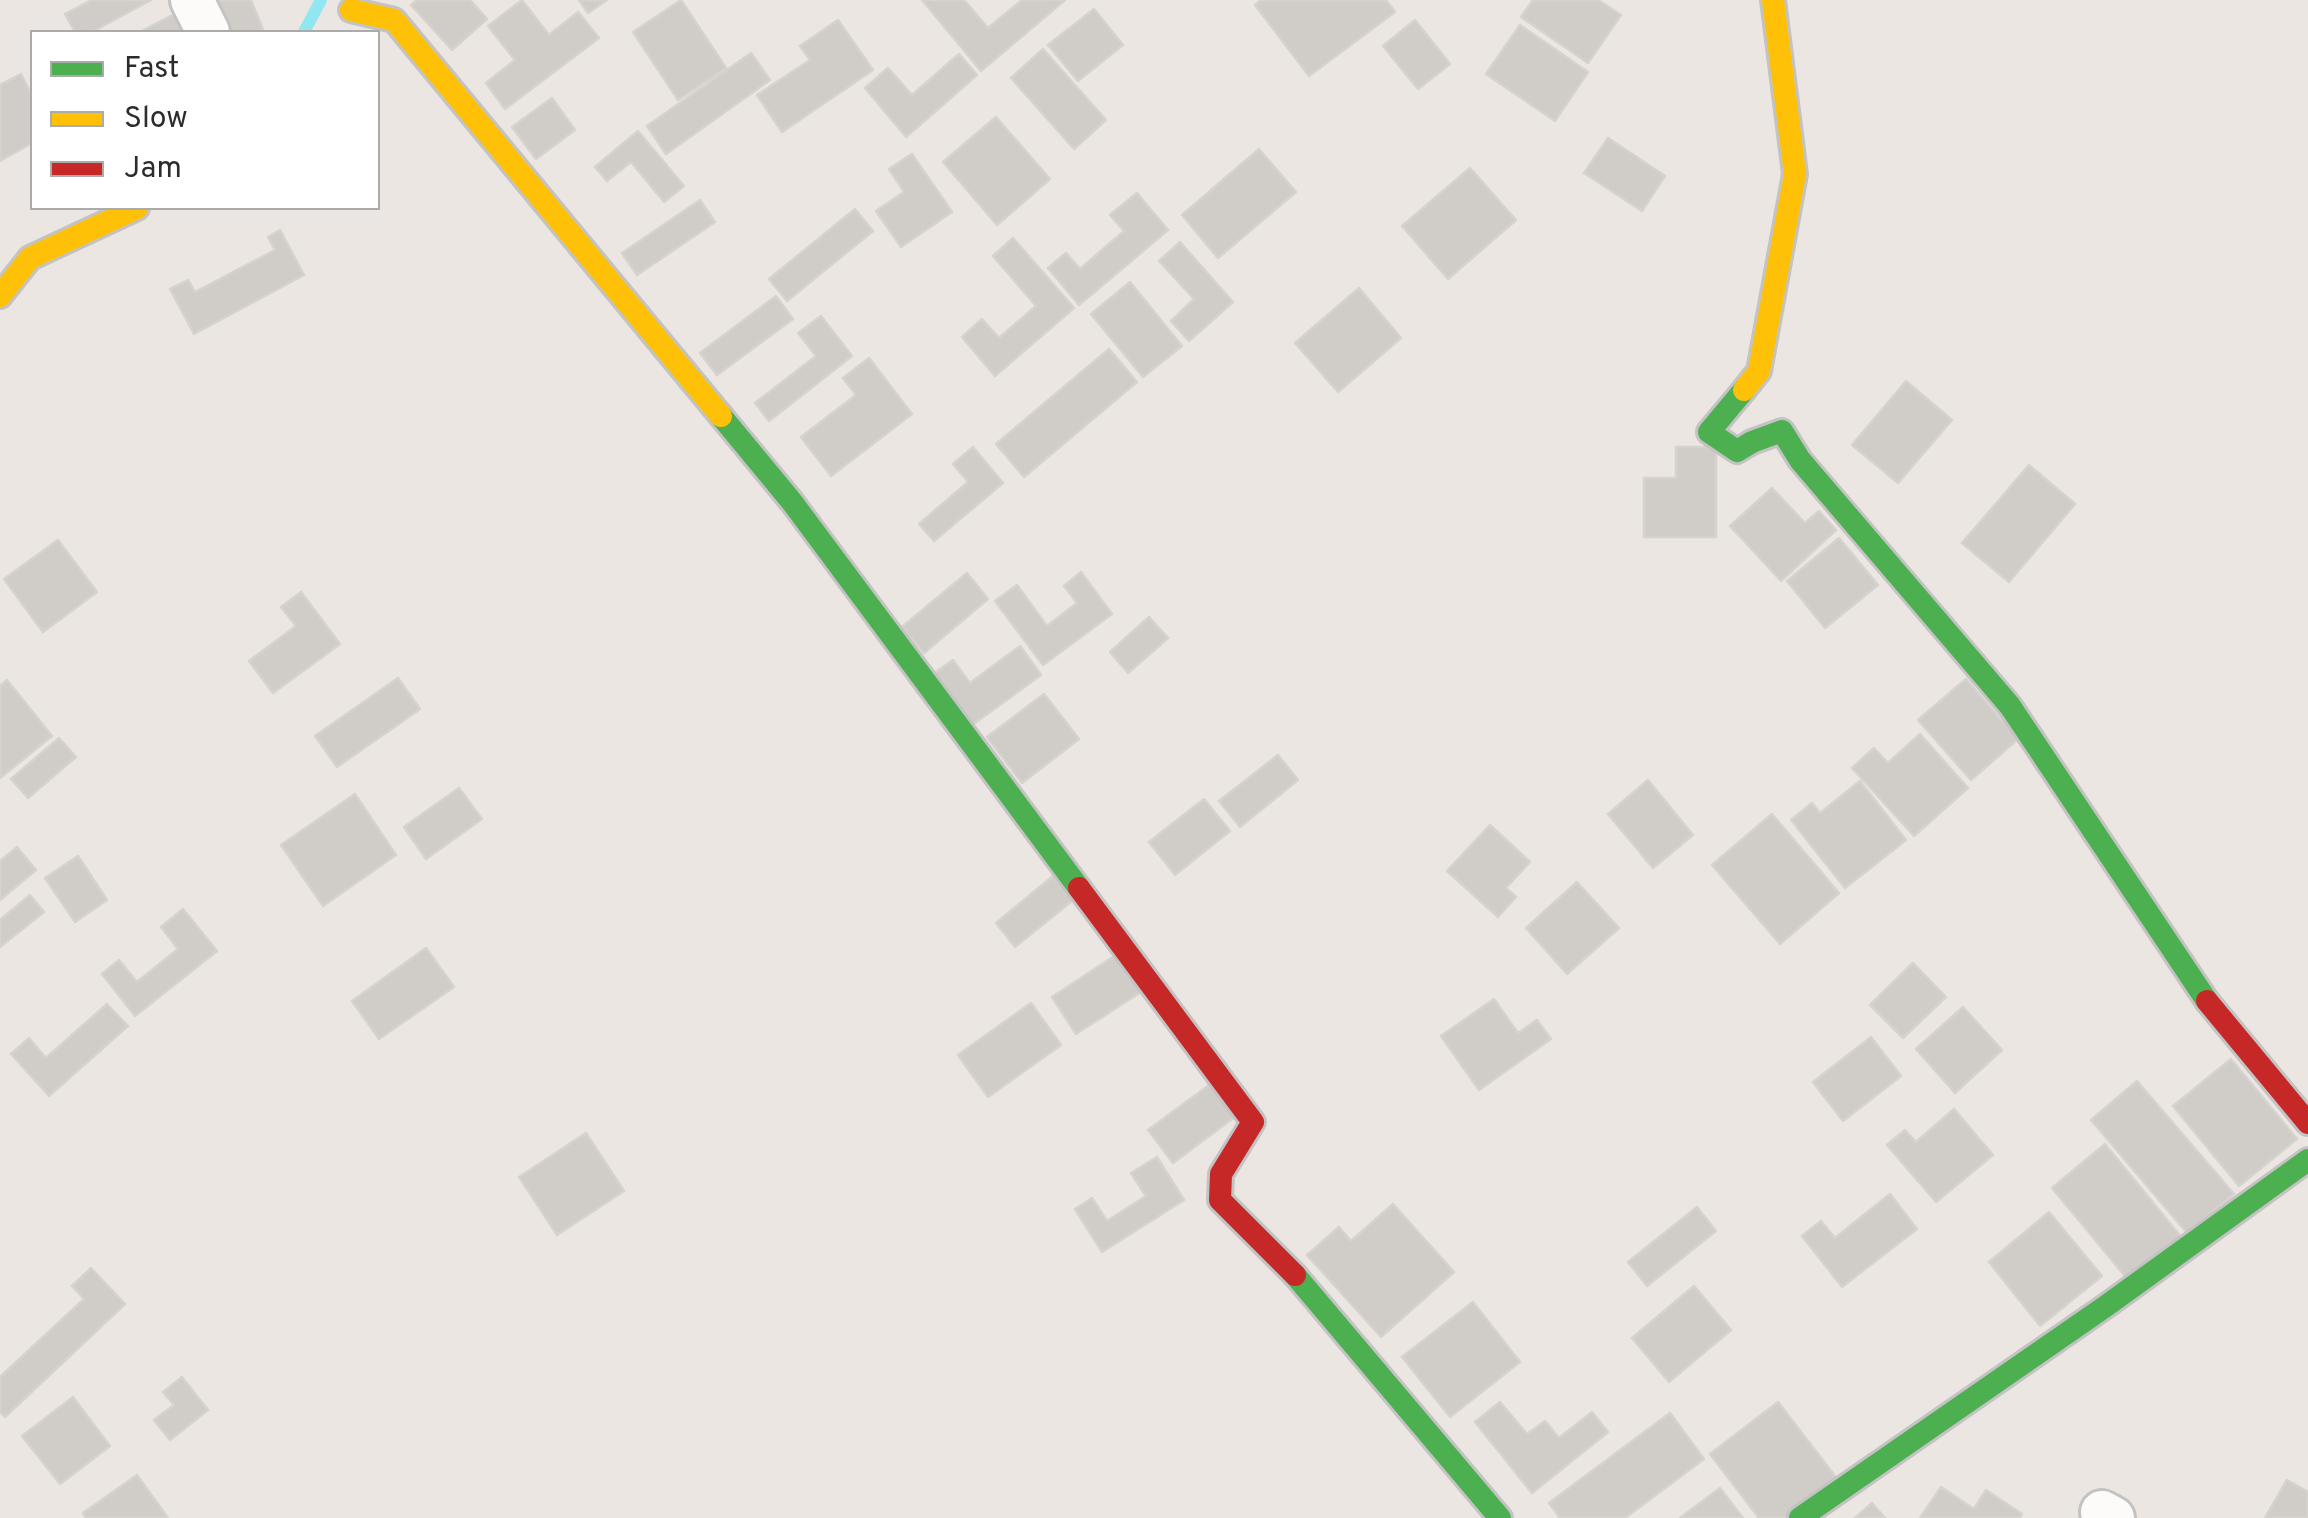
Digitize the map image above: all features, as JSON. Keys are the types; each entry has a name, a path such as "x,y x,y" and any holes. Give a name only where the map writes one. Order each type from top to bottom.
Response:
{"street":[{"path":"192,0 207,30"},
{"path":"1773,0 1794,174 1759,371 1709,432 1737,451 1782,431 1800,460 2010,706 2206,1000 2308,1123"},
{"path":"350,12 394,20 792,502 1253,1122 1221,1174 1220,1200 1294,1274 1500,1518"},
{"path":"0,296 30,258 133,210"},
{"path":"1800,1518 2308,1160"}],"building":[{"path":"92,0 151,0 96,30 74,30 65,14"},
{"path":"217,0 251,0 263,30 229,30"},
{"path":"417,0 470,0 487,19 452,50 411,5"},
{"path":"522,0 549,35 578,12 599,38 505,109 486,83 515,60 488,26"},
{"path":"579,0 607,0 588,13"},
{"path":"681,0 726,68 678,100 633,32"},
{"path":"922,0 964,0 988,28 1022,0 1065,0 981,71"},
{"path":"1261,0 1386,0 1395,12 1309,76 1255,5"},
{"path":"1533,0 1598,0 1621,15 1588,63 1521,17"},
{"path":"186,8 198,30 144,30"},
{"path":"1094,9 1123,45 1078,81 1048,45"},
{"path":"838,20 873,70 782,132 757,95 810,60 800,46"},
{"path":"1415,20 1450,64 1418,89 1383,46"},
{"path":"1520,25 1588,72 1555,121 1486,74"},
{"path":"1043,49 1106,120 1074,149 1011,78"},
{"path":"751,53 770,80 666,154 647,126"},
{"path":"959,54 977,75 906,137 865,88 888,68 912,95"},
{"path":"21,74 30,92 30,144 0,161 0,85"},
{"path":"552,98 575,130 536,159 512,127"},
{"path":"996,117 1050,179 997,225 943,162"},
{"path":"638,131 684,186 664,202 631,162 607,181 595,167"},
{"path":"1608,138 1665,176 1642,211 1584,173"},
{"path":"1259,149 1296,192 1218,258 1182,215"},
{"path":"912,154 952,212 901,247 876,211 904,192 889,169"},
{"path":"1470,168 1516,220 1448,279 1402,226"},
{"path":"1137,193 1168,230 1079,305 1048,268 1066,253 1080,269 1124,231 1110,215"},
{"path":"700,200 715,222 637,275 622,253"},
{"path":"855,209 873,231 787,301 769,279"},
{"path":"280,230 304,275 194,334 170,289 188,280 195,292 275,250 268,237"},
{"path":"1013,238 1074,308 995,376 962,337 982,319 999,338 1036,306 993,256"},
{"path":"1180,242 1233,302 1189,341 1171,321 1194,299 1159,261"},
{"path":"1130,282 1182,346 1143,377 1091,314"},
{"path":"1359,288 1401,338 1338,392 1295,343"},
{"path":"776,296 793,319 717,375 700,353"},
{"path":"821,316 852,356 769,421 755,403 816,356 798,333"},
{"path":"1109,349 1137,382 1024,477 996,444"},
{"path":"869,358 912,414 831,476 801,437 856,395 843,378"},
{"path":"1906,381 1952,420 1898,483 1852,445"},
{"path":"973,447 1003,483 934,541 919,524 968,482 953,464"},
{"path":"1676,447 1716,447 1716,537 1644,537 1644,478 1676,478"},
{"path":"2029,465 2075,504 2009,582 1962,543"},
{"path":"1772,488 1805,523 1819,511 1836,530 1781,581 1730,526"},
{"path":"1839,538 1878,585 1825,628 1787,581"},
{"path":"58,540 97,592 43,632 4,579"},
{"path":"1081,572 1112,614 1043,665 995,601 1017,585 1047,626 1077,603 1064,586"},
{"path":"967,573 988,599 924,653 902,627"},
{"path":"301,592 340,644 273,693 249,661 296,626 281,607"},
{"path":"1149,617 1168,638 1128,673 1110,652"},
{"path":"1020,646 1041,675 968,728 930,676 953,660 970,683"},
{"path":"398,678 420,709 337,767 315,736"},
{"path":"1966,679 2018,739 1971,780 1918,720"},
{"path":"7,680 52,736 0,778 0,686"},
{"path":"1044,694 1079,739 1022,783 987,737"},
{"path":"1920,734 1968,788 1914,836 1852,768 1874,748 1888,763"},
{"path":"59,738 76,757 28,798 11,779"},
{"path":"1278,755 1298,780 1240,827 1219,801"},
{"path":"1648,780 1693,835 1653,868 1608,814"},
{"path":"1860,781 1906,840 1845,888 1791,820 1812,803 1820,813"},
{"path":"459,788 482,819 426,859 404,827"},
{"path":"355,794 396,855 323,906 281,845"},
{"path":"1204,799 1230,831 1175,875 1149,842"},
{"path":"1772,814 1839,893 1780,944 1712,865"},
{"path":"1490,825 1530,862 1506,888 1516,897 1498,917 1447,871"},
{"path":"17,847 36,870 0,900 0,861"},
{"path":"78,856 107,900 75,922 45,878"},
{"path":"1053,876 1072,901 1015,947 996,923"},
{"path":"1577,882 1619,928 1567,974 1526,928"},
{"path":"30,895 44,912 0,947 0,920"},
{"path":"183,909 217,951 135,1016 102,974 119,960 137,982 178,949 161,927"},
{"path":"426,948 454,987 379,1039 352,1001"},
{"path":"1116,955 1141,992 1076,1034 1052,997"},
{"path":"1913,963 1946,997 1903,1038 1870,1005"},
{"path":"1494,999 1518,1033 1537,1020 1551,1039 1479,1090 1441,1036"},
{"path":"1031,1003 1061,1045 988,1097 958,1055"},
{"path":"107,1004 128,1026 49,1096 11,1054 29,1038 46,1058"},
{"path":"1963,1007 2002,1050 1955,1093 1916,1049"},
{"path":"1871,1037 1901,1076 1843,1121 1813,1082"},
{"path":"2231,1059 2297,1139 2239,1186 2173,1106"},
{"path":"2137,1081 2234,1194 2187,1233 2091,1120"},
{"path":"1212,1083 1236,1116 1173,1163 1148,1130"},
{"path":"1954,1109 1993,1155 1936,1202 1887,1145 1905,1130 1916,1142"},
{"path":"586,1133 624,1191 557,1235 519,1177"},
{"path":"2105,1144 2182,1238 2129,1281 2052,1188"},
{"path":"1157,1157 1184,1200 1102,1252 1075,1209 1092,1198 1107,1221 1146,1196 1131,1173"},
{"path":"1890,1194 1917,1229 1842,1287 1802,1236 1821,1221 1835,1238"},
{"path":"1393,1204 1454,1272 1381,1337 1307,1255 1339,1227 1351,1241"},
{"path":"1697,1207 1716,1231 1647,1286 1628,1262"},
{"path":"2049,1212 2102,1276 2040,1326 1989,1262"},
{"path":"91,1268 125,1304 5,1417 0,1412 0,1377 84,1299 72,1286"},
{"path":"1694,1286 1731,1330 1669,1382 1632,1338"},
{"path":"1473,1302 1520,1362 1450,1417 1402,1357"},
{"path":"182,1377 208,1410 170,1440 154,1420 174,1405 163,1392"},
{"path":"73,1397 110,1446 60,1484 22,1436"},
{"path":"1500,1402 1527,1434 1545,1421 1559,1438 1592,1412 1608,1432 1532,1493 1475,1422"},
{"path":"1778,1402 1839,1481 1791,1518 1759,1518 1710,1454"},
{"path":"1670,1413 1704,1459 1625,1518 1560,1518 1549,1503"},
{"path":"137,1475 168,1518 86,1518 83,1513"},
{"path":"2287,1480 2308,1492 2308,1518 2265,1518"},
{"path":"1941,1487 1974,1509 1986,1490 2022,1514 2020,1518 1920,1518"},
{"path":"1720,1488 1743,1518 1680,1518"},
{"path":"1872,1503 1885,1518 1855,1518"}],"waterway":[{"path":"305,30 321,0"}],"traffic: fast":[{"path":"1744,390 1709,432 1737,451 1782,431 1800,460 2010,706 2207,1001"},
{"path":"721,416 792,502 1079,888"},
{"path":"1800,1518 2308,1160"},
{"path":"1295,1275 1500,1518"}],"traffic: slow":[{"path":"1744,390 1759,371 1795,174 1773,0"},
{"path":"351,10 394,20 721,416"},
{"path":"0,296 30,258 133,210"}],"traffic: jam":[{"path":"1079,888 1253,1122 1221,1174 1220,1200 1295,1275"},
{"path":"2207,1001 2308,1123"}]}
